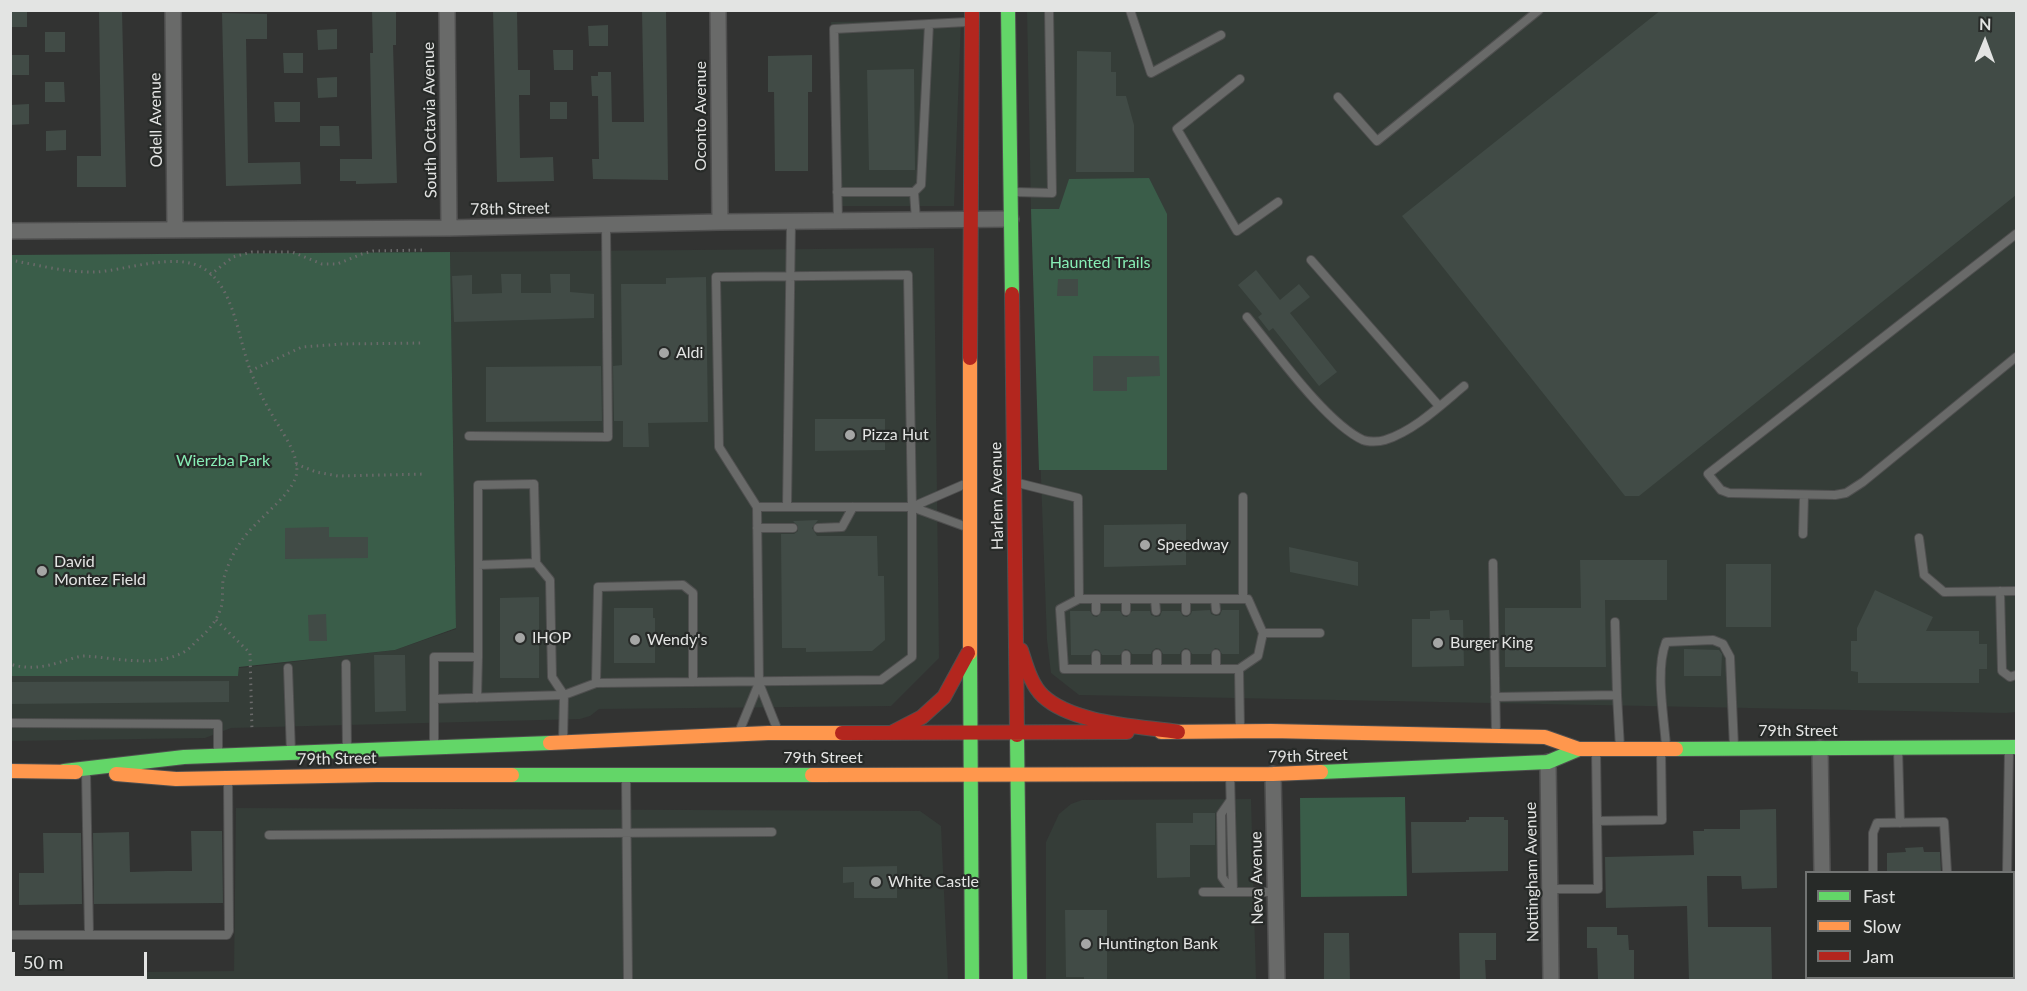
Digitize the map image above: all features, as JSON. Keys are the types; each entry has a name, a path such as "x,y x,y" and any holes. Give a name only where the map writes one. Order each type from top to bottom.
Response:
{"main road":[{"name":"Harlem Avenue","path":"1008,10 1020,981"},
{"name":"Harlem Avenue","path":"972,16 969,528 972,981"},
{"path":"1016,637 1041,694 1060,708 1094,718 1178,732"},
{"path":"893,732 922,717 944,697 969,651"},
{"name":"79th Street","path":"64,771 184,757 434,749 778,733 1240,731 1496,736 1545,737 1579,749"},
{"name":"79th Street","path":"10,771 87,772 177,779 377,775 1273,774 1548,762 1579,749 1596,748 2013,747"}],"street":[{"name":"Odell Avenue","path":"173,10 175,229"},
{"name":"South Octavia Avenue","path":"447,10 449,228"},
{"name":"Oconto Avenue","path":"718,10 720,222"},
{"name":"78th Street","path":"10,231 449,228 1011,219"},
{"path":"1820,748 1822,871"},
{"name":"Nottingham Avenue","path":"1548,762 1551,981"},
{"name":"Neva Avenue","path":"1273,774 1277,981"}],"lane":[{"path":"1010,192 1052,193 1049,10"},
{"path":"1130,10 1151,73 1221,35"},
{"path":"1338,97 1377,141 1539,10"},
{"path":"838,221 834,29 929,24 972,16"},
{"path":"837,192 914,192 921,185 929,24"},
{"path":"1240,79 1177,129 1237,231 1278,202"},
{"path":"914,192 916,220"},
{"path":"787,507 791,222"},
{"path":"469,436 608,437 606,225"},
{"path":"2016,234 1708,474 1721,490 1729,493 1804,495 1846,493 1863,482 2016,357"},
{"path":"1311,260 1439,406"},
{"path":"434,699 564,695 596,683 693,681 759,682 881,680 912,657 908,275 716,277 719,447 757,507 759,682 778,733"},
{"path":"1247,317 1322,407 1349,432 1365,441 1384,441 1426,417 1464,386"},
{"path":"912,507 970,482"},
{"path":"1014,482 1078,498 1079,599"},
{"path":"477,698 478,485 534,484 536,562 550,580 552,677 564,695 563,743"},
{"path":"1803,534 1804,495"},
{"path":"1243,497 1243,599"},
{"path":"757,507 912,507 969,528"},
{"path":"818,528 842,527 853,507"},
{"path":"757,528 793,528"},
{"path":"1919,538 1924,575 1944,592 2016,591"},
{"path":"478,565 536,562"},
{"path":"1493,563 1496,736"},
{"path":"596,683 598,587 619,586 683,585 693,593 693,681"},
{"path":"2000,591 2002,671 2010,677 2016,675"},
{"path":"1079,599 1215,599 1248,600 1263,633 1257,656 1239,669 1064,669 1060,609 1079,599"},
{"path":"1096,599 1096,611"},
{"path":"1126,599 1126,611"},
{"path":"1155,599 1156,611"},
{"path":"1186,599 1186,611"},
{"path":"1215,599 1216,610"},
{"path":"1616,622 1620,748"},
{"path":"1263,633 1320,633"},
{"path":"1597,821 1662,820 1664,748 1661,673 1662,653 1666,642 1713,640 1723,644 1730,657 1734,748"},
{"path":"1157,654 1157,669"},
{"path":"1186,654 1186,669"},
{"path":"1216,654 1216,669"},
{"path":"1096,655 1096,669"},
{"path":"1126,655 1126,669"},
{"path":"434,749 434,657 478,657"},
{"path":"346,664 347,752"},
{"path":"288,668 291,754"},
{"path":"1239,669 1240,731"},
{"path":"738,734 759,682"},
{"path":"1495,697 1617,695"},
{"path":"10,723 218,724 218,756"},
{"path":"2007,871 2013,747"},
{"path":"1550,889 1598,889 1596,748"},
{"path":"1898,748 1900,823"},
{"path":"87,772 89,934"},
{"path":"1230,774 1233,892"},
{"path":"626,776 628,981"},
{"path":"10,935 227,935 230,931 228,778"},
{"path":"1873,871 1873,832 1877,823 1944,822 1947,871"},
{"path":"268,835 772,832"},
{"path":"1203,892 1275,892"}],"path":[{"path":"210,274 233,257 252,252 291,252 322,264 338,264 373,251 423,250"},
{"path":"10,260 43,267 94,272 182,262 202,268 220,283 233,309 250,371 263,402 290,445 296,464 296,478 282,498 243,539 230,559 223,582 222,603 216,620 184,652 163,659 132,661 82,656 48,666 24,668 10,664"},
{"path":"250,371 302,347 424,343"},
{"path":"296,464 316,472 338,476 426,474"},
{"path":"216,620 250,653 252,731"}],"shaded area":[{"path":"1027,11 2016,11 2016,712 1079,695 1051,673 1047,640 1031,209"},
{"path":"961,20 954,206 833,206 831,22"},
{"path":"934,248 939,658 891,706 599,709 590,716 580,719 231,728 205,738 11,741 10,676 238,676 239,668 395,650 456,629 450,252"},
{"path":"1251,799 1256,980 1046,980 1046,842 1059,814 1071,804 1082,800"},
{"path":"236,808 920,811 941,826 948,980 145,980 144,972 234,971"}],"green space":[{"name":"Haunted Trails","path":"1149,178 1167,214 1167,470 1039,470 1031,209 1059,209 1069,179"},
{"name":"Wierzba Park","path":"450,252 456,628 395,650 239,667 238,676 11,676 10,255"},
{"path":"1405,797 1407,896 1301,897 1300,798"}],"building":[{"path":"10,10 27,10 27,27 10,27"},
{"path":"99,10 122,10 126,187 77,187 77,156 101,156"},
{"path":"372,10 396,10 396,45 393,45 397,183 356,184 356,181 340,181 340,159 372,159 370,53 373,53"},
{"path":"493,10 517,10 518,70 530,70 530,95 519,95 520,158 553,157 554,181 497,182"},
{"path":"642,10 666,10 668,180 593,179 592,159 599,159 598,96 592,96 591,76 598,76 598,72 611,72 612,122 644,122"},
{"path":"1661,10 2016,10 2016,195 1639,496 1625,496 1402,216"},
{"path":"222,13 267,14 267,39 246,39 248,163 300,162 301,184 226,186"},
{"path":"608,25 608,46 589,46 588,26"},
{"path":"337,29 337,49 318,50 317,30"},
{"path":"45,32 65,32 65,52 45,52"},
{"path":"553,50 573,50 573,70 554,70"},
{"path":"1077,51 1111,52 1111,72 1116,72 1116,96 1126,96 1134,125 1134,172 1076,172"},
{"path":"283,53 303,53 303,73 284,73"},
{"path":"10,55 29,55 29,75 10,75"},
{"path":"812,55 812,92 808,92 808,171 775,171 774,92 768,92 768,56"},
{"path":"914,69 915,170 869,170 867,70"},
{"path":"337,77 337,97 318,98 317,78"},
{"path":"45,82 64,82 65,102 45,102"},
{"path":"274,102 300,102 300,122 275,122"},
{"path":"550,102 567,102 567,119 550,119"},
{"path":"29,104 29,124 10,125 10,105"},
{"path":"320,126 339,126 340,146 320,146"},
{"path":"66,130 66,150 46,151 46,131"},
{"path":"1256,270 1280,300 1299,284 1310,297 1290,313 1337,372 1319,386 1273,328 1269,331 1258,317 1262,314 1238,285"},
{"path":"501,274 521,274 521,293 551,293 550,274 570,274 570,292 594,294 594,318 454,322 452,276 472,275 472,294 502,293"},
{"name":"Aldi","path":"706,277 708,422 648,423 649,447 623,447 623,421 614,421 613,366 622,365 621,284 666,284 666,278"},
{"path":"1058,279 1078,279 1078,296 1057,296"},
{"path":"1093,356 1159,356 1160,376 1127,377 1127,391 1093,391"},
{"path":"601,366 602,421 486,422 486,367"},
{"name":"Pizza Hut","path":"815,419 885,419 885,450 815,451"},
{"path":"818,520 812,528 817,536 877,536 878,576 884,576 885,640 872,651 806,652 806,648 782,648 781,534 794,534 798,531 798,526 793,521"},
{"name":"Speedway","path":"1186,524 1186,565 1104,567 1104,525"},
{"path":"329,527 329,537 368,537 368,558 285,559 285,528"},
{"path":"1289,547 1358,562 1358,586 1290,572"},
{"path":"1580,560 1667,560 1667,600 1605,600 1606,667 1505,667 1505,608 1581,608"},
{"path":"1726,564 1771,564 1771,627 1726,627"},
{"path":"1875,590 1933,617 1926,631 1979,631 1979,644 1987,644 1987,669 1979,669 1979,683 1858,683 1858,672 1851,671 1851,641 1857,641 1857,628"},
{"name":"IHOP","path":"539,597 539,678 500,678 500,598"},
{"name":"Wendy's","path":"614,608 653,608 655,663 614,663"},
{"path":"1210,610 1211,614 1216,616 1220,615 1222,610 1239,610 1239,654 1222,654 1219,649 1215,648 1210,654 1192,654 1189,649 1185,648 1180,654 1163,654 1160,649 1156,648 1151,654 1132,654 1125,649 1120,655 1102,655 1099,650 1095,649 1090,655 1071,655 1070,611 1090,611 1093,616 1097,617 1102,611 1120,611 1123,616 1127,617 1132,611 1150,611 1151,615 1156,617 1160,616 1162,611 1180,611 1183,616 1187,617 1192,611"},
{"name":"Burger King","path":"1449,610 1450,620 1463,620 1464,666 1412,667 1412,619 1430,619 1430,611"},
{"path":"326,614 327,641 309,641 308,615"},
{"path":"1684,649 1719,650 1722,654 1721,676 1684,676"},
{"path":"374,655 405,655 406,711 375,712"},
{"path":"229,681 229,702 10,704 10,682"},
{"path":"1776,809 1777,888 1742,889 1741,876 1707,876 1708,927 1771,927 1772,981 1689,981 1687,906 1606,908 1605,857 1694,855 1693,831 1740,829 1740,810"},
{"path":"1193,813 1215,813 1215,845 1190,845 1190,877 1157,878 1156,823 1193,823"},
{"path":"1469,817 1504,817 1504,820 1508,820 1508,871 1412,873 1411,822 1466,822"},
{"path":"191,831 222,831 223,903 94,904 93,833 129,832 130,872 192,871"},
{"path":"43,833 81,833 82,904 19,905 19,873 44,873"},
{"path":"1923,847 1924,852 1940,852 1941,871 1887,871 1887,853 1906,852 1905,848"},
{"name":"White Castle","path":"897,866 897,898 854,898 854,882 843,883 843,867"},
{"name":"Huntington Bank","path":"1065,910 1107,910 1107,981 1084,981 1084,977 1066,977"},
{"path":"1587,927 1617,927 1617,935 1628,935 1629,950 1634,950 1634,980 1598,980 1597,948 1587,948"},
{"path":"1324,933 1349,933 1350,981 1324,981"},
{"path":"1459,933 1496,933 1496,960 1485,960 1486,981 1460,981"}],"traffic: fast":[{"path":"1008,10 1012,294"},
{"path":"970,653 972,980"},
{"path":"1017,735 1020,980"},
{"path":"64,771 184,757 550,743"},
{"path":"1676,749 2016,747"},
{"path":"1321,772 1548,762 1579,749"},
{"path":"512,775 812,775"}],"traffic: slow":[{"path":"970,358 970,653"},
{"path":"1161,732 1271,731 1545,737 1579,749 1676,749"},
{"path":"550,743 768,733 842,733"},
{"path":"10,771 76,772"},
{"path":"812,775 1321,772"},
{"path":"116,774 176,779 512,775"}],"traffic: jam":[{"path":"970,358 972,10"},
{"path":"1012,294 1017,735"},
{"path":"1021,650 1035,686 1043,696 1071,713 1107,722 1178,732"},
{"path":"893,732 922,717 944,697 968,653"},
{"path":"842,733 1127,732"}],"place":[{"name":"Aldi","path":"664,353"},
{"name":"Pizza Hut","path":"850,435"},
{"name":"Speedway","path":"1145,545"},
{"name":"David Montez Field","path":"42,571"},
{"name":"IHOP","path":"520,638"},
{"name":"Wendy's","path":"635,640"},
{"name":"Burger King","path":"1438,643"},
{"name":"White Castle","path":"876,882"},
{"name":"Huntington Bank","path":"1086,944"}]}
